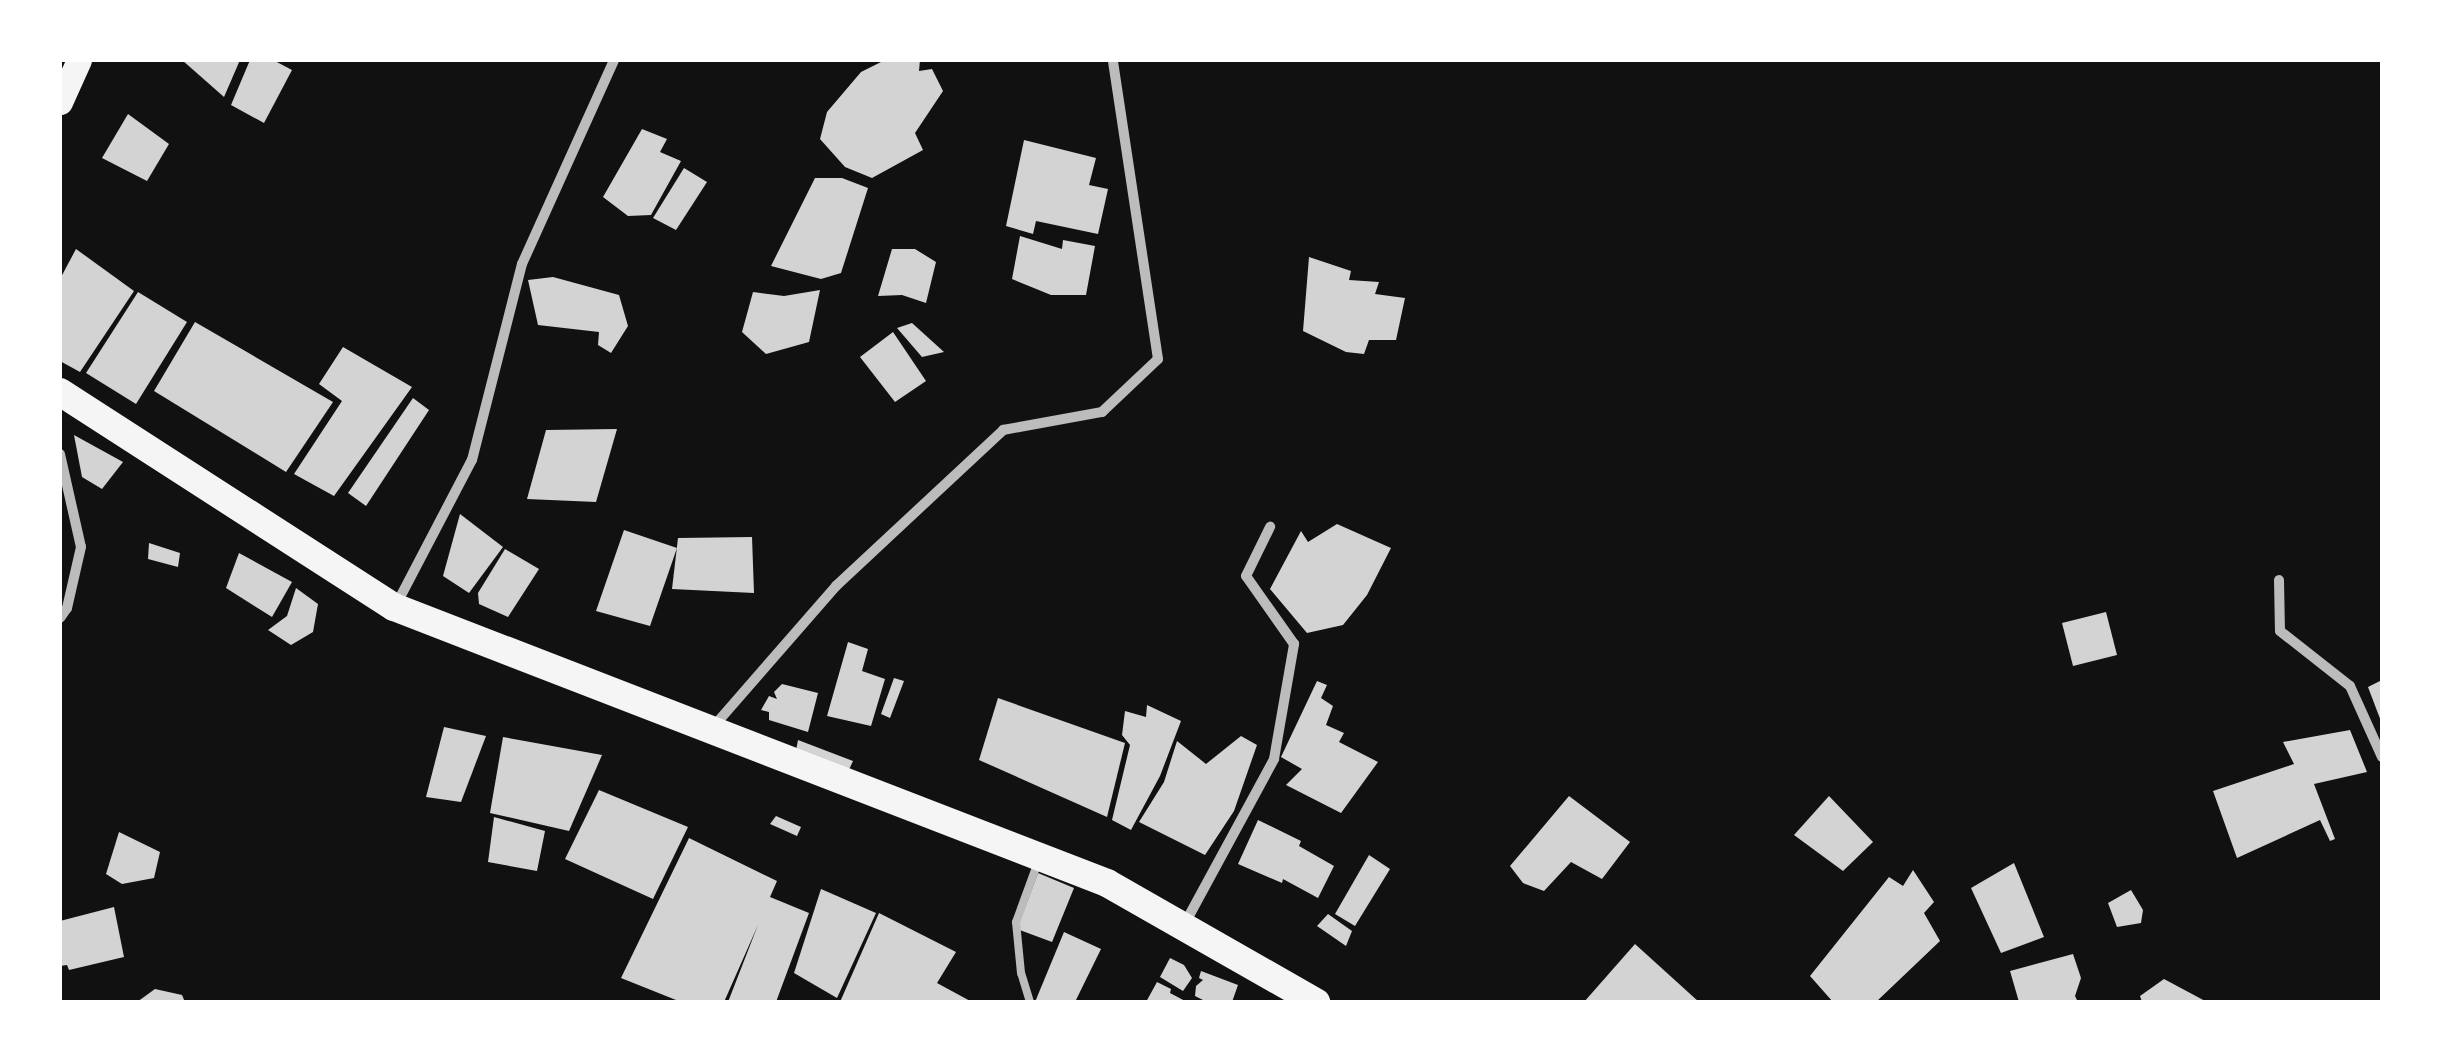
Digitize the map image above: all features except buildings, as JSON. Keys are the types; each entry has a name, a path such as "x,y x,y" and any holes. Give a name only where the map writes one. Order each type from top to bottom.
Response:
{"highway":[{"path":"60,392 394,608 1108,882 1316,1002"}],"main road":[{"path":"60,102 79,60"}],"street":[{"path":"394,608 472,460 522,264 614,60"},
{"path":"710,730 836,586 1003,430 1102,412 1158,359 1113,60"},
{"path":"60,454 81,547 67,608 60,618"},
{"path":"1184,926 1274,759 1294,644 1246,576 1270,527"},
{"path":"2279,580 2280,631 2350,686 2382,757"}],"lane":[{"path":"1030,1002 1021,973 1016,922 1040,855"}]}
